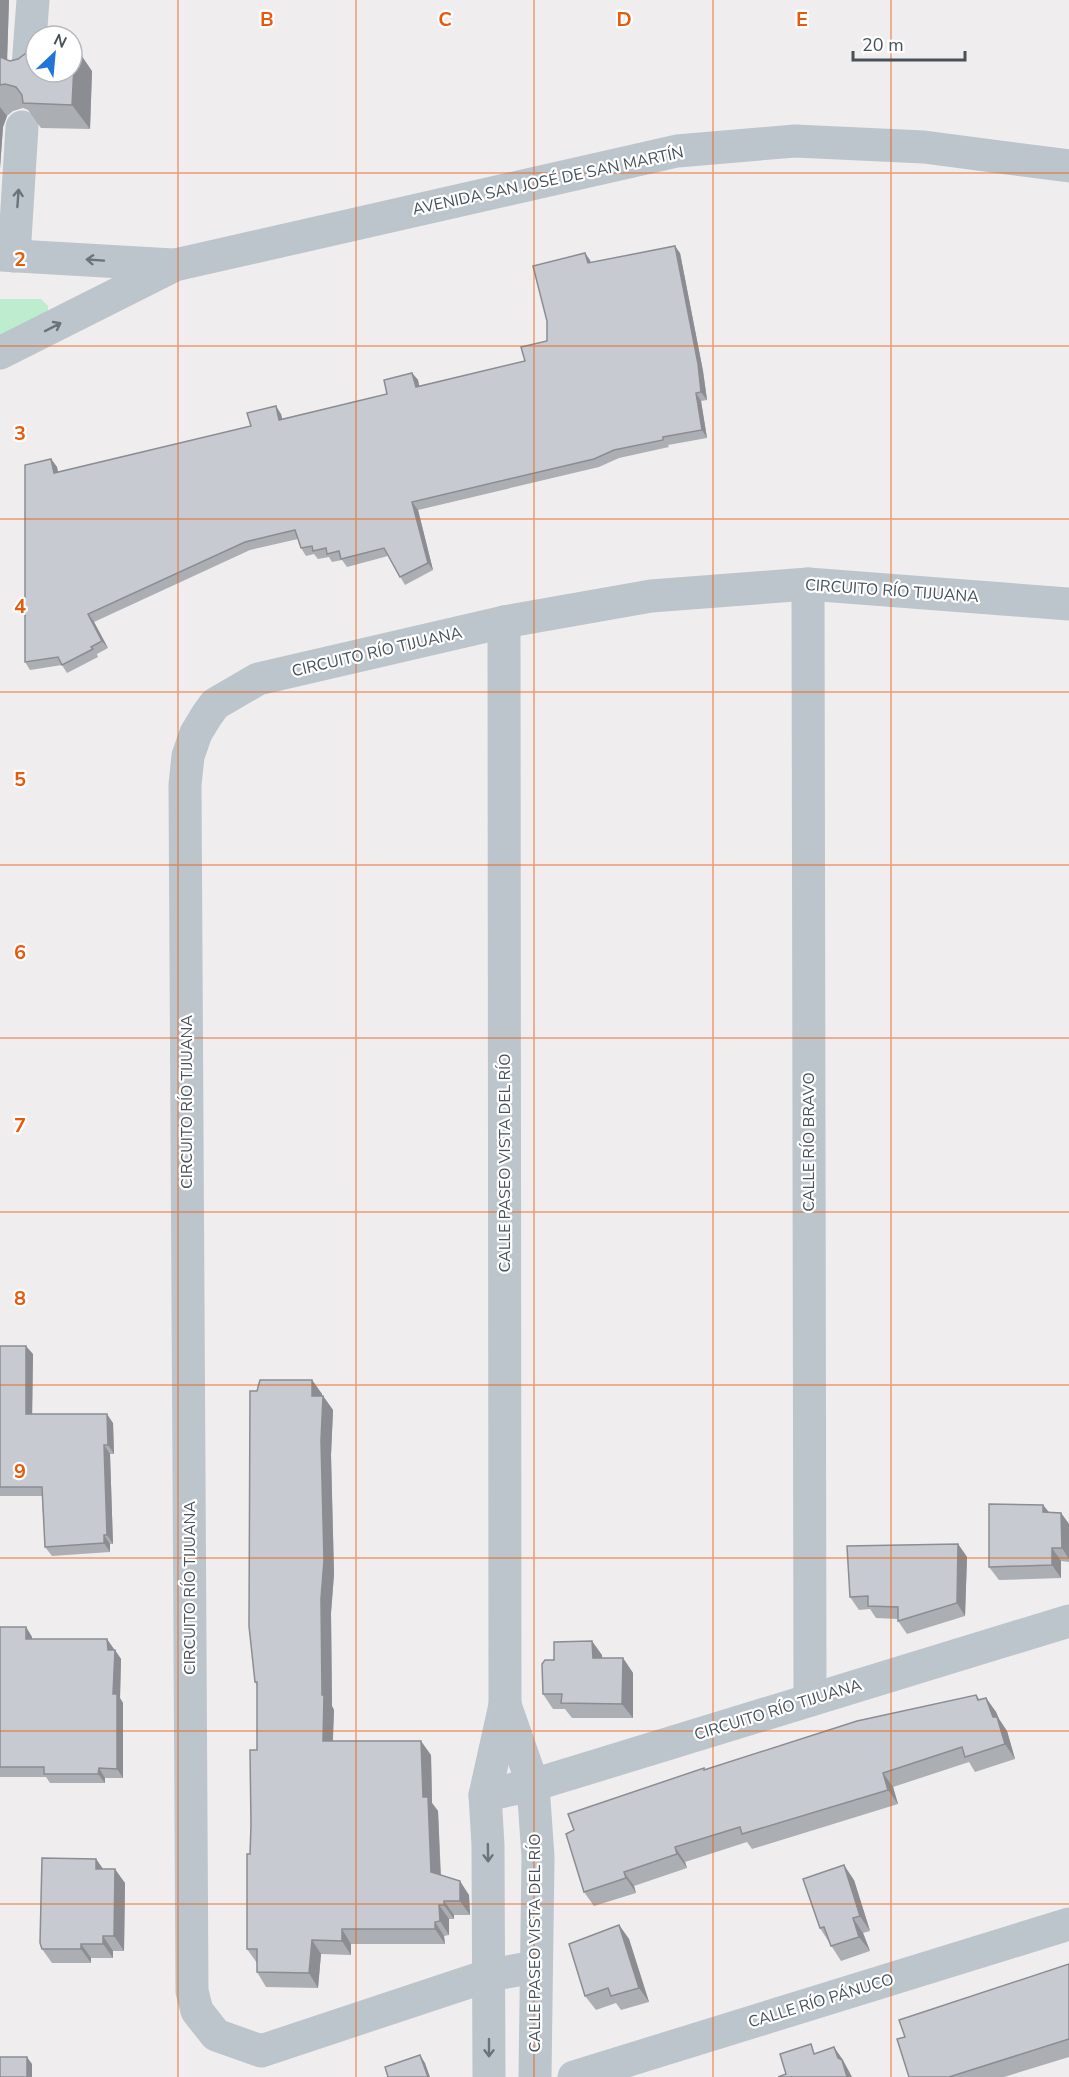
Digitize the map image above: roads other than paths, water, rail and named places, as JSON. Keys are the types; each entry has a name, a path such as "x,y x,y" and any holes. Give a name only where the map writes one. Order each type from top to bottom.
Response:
{"street":[{"path":"31,24 33,0"},
{"path":"7,256 22,127"},
{"name":"AVENIDA SAN JOSÉ DE SAN MARTÍN","path":"0,353 136,273 676,151 795,141 924,147 1069,166"},
{"name":"AVENIDA SAN JOSÉ DE SAN MARTÍN","path":"7,256 136,273"},
{"name":"CIRCUITO RÍO TIJUANA","path":"535,1967 489,1975 261,2051 216,2035 197,2011 192,1991 185,785 188,756 196,733 215,704 258,679 504,622 651,596 808,584 1069,604"},
{"name":"CALLE RÍO BRAVO","path":"808,584 810,1700"},
{"name":"CALLE PASEO VISTA DEL RÍO","path":"489,2077 488,1845 485,1795 505,1705 504,622"},
{"name":"CIRCUITO RÍO TIJUANA","path":"485,1795 532,1785 1069,1621"},
{"name":"CALLE PASEO VISTA DEL RÍO","path":"505,1705 532,1785 538,1857 535,2077"},
{"name":"CALLE RÍO PÁNUCO","path":"573,2077 1069,1924"}]}
